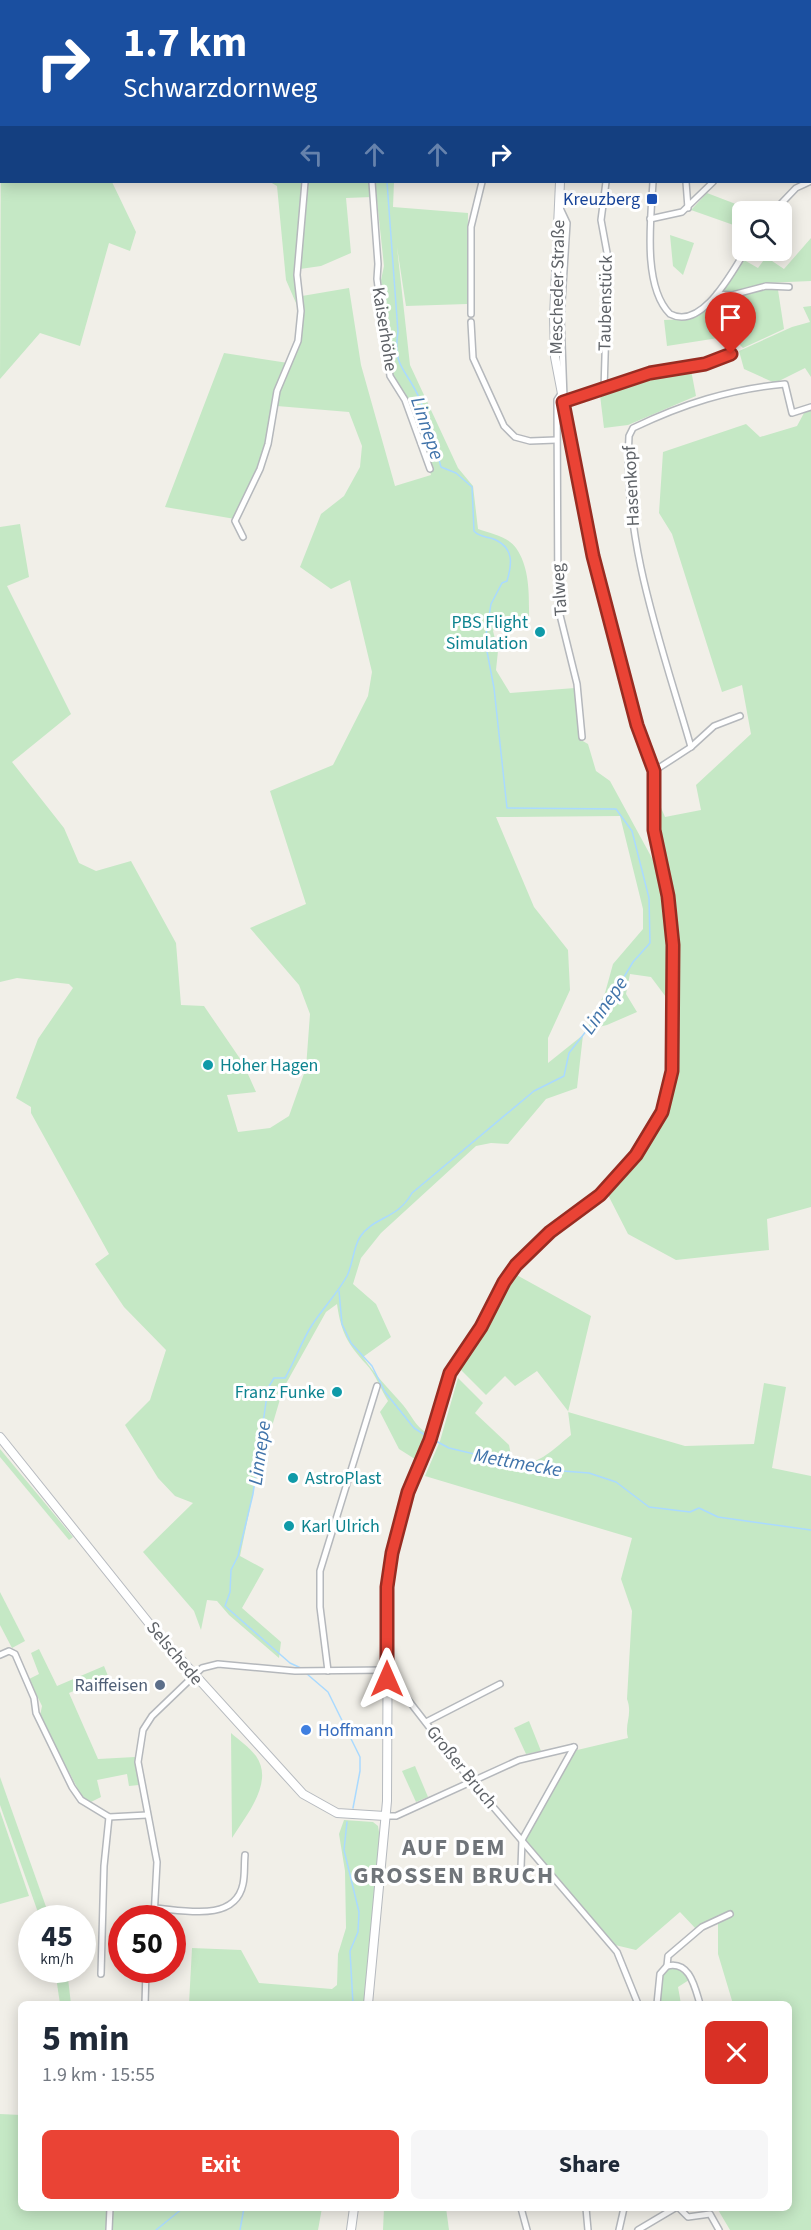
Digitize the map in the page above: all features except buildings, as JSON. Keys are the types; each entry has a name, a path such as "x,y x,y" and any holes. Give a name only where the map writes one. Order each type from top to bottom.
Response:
{"main road":[{"name":"Mescheder Straße","path":"368,2001 385,1816 390,1562 408,1492 430,1437 450,1373 481,1327 511,1270 550,1232 595,1200 614,1182 640,1149 657,1123 665,1104 673,1058 673,945 668,896 654,830 654,771 637,725 593,556 562,398 554,336 560,183"},
{"name":"Selschede","path":"0,1437 194,1676 303,1794 337,1813 385,1816"},
{"path":"351,2230 354,2211"}],"street":[{"path":"243,537 235,521 255,483 268,444 277,391 298,341 301,311 297,275 304,183"},
{"name":"Kaiserhöhe","path":"372,183 377,279 390,376 405,400 430,469"},
{"path":"471,314 471,227 482,183"},
{"name":"Taubenstück","path":"604,390 608,258 601,220 606,183"},
{"path":"653,183 650,257 662,300 668,312 678,317 688,316 702,309 717,294 739,261"},
{"path":"686,183 688,208"},
{"path":"650,219 675,216 688,208 712,183"},
{"path":"784,201 796,188 807,183"},
{"path":"717,294 729,295 766,286 789,287"},
{"path":"471,322 473,358 504,426 516,437 530,441 556,440"},
{"path":"562,398 604,390 650,373 705,364 731,354"},
{"name":"Hasenkopf","path":"691,747 649,606 637,552 632,522 629,436 633,428 689,403 744,388 785,384 792,413 811,407"},
{"name":"Talweg","path":"562,398 557,400 556,440 558,607 577,684 582,737"},
{"path":"654,771 691,747 714,726 740,716"},
{"path":"328,1671 320,1607 320,1571 377,1386"},
{"path":"0,1655 9,1651 15,1654 34,1698 36,1713 72,1787 81,1800 110,1817 147,1815"},
{"path":"155,1905 157,1862 138,1762 143,1730 163,1704 202,1668 218,1664 298,1672 387,1670"},
{"name":"Großer Bruch","path":"387,1681 395,1683 471,1781 617,1952 637,2001"},
{"path":"426,1722 500,1684"},
{"path":"385,1816 396,1816 529,1756 574,1747 522,1840 521,1867"},
{"path":"101,1974 104,1866 110,1817"},
{"path":"186,1910 210,1912 231,1904 239,1896 243,1884 245,1855"},
{"path":"657,2001 660,1974 667,1966 668,1956 702,1927 730,1914"},
{"path":"667,1966 676,1965 687,1971 693,1981 699,2001"},
{"path":"145,2001 146,1983"},
{"path":"109,2230 110,2211"},
{"path":"522,2211 527,2230"},
{"path":"586,2211 588,2230"},
{"path":"619,2230 623,2211"},
{"path":"638,2230 675,2211"},
{"path":"681,2211 688,2217 710,2214 719,2230"}],"green space":[{"path":"1,183 112,183 136,232 130,251 109,243 80,346 40,333 0,379"},
{"path":"272,183 303,183 299,310 286,280 277,186"},
{"path":"308,183 370,183 372,197 346,198 351,253 321,266 300,269"},
{"path":"375,183 394,183 393,207 468,213 467,304 406,306 397,247 410,365 458,468 473,486 478,529 499,536 513,544 524,564 528,582 529,617 498,622 493,631 498,651 496,670 510,693 575,688 581,740 588,744 596,771 610,781 659,871 669,935 669,1001 651,977 630,974 626,994 637,1012 607,1025 586,1030 605,993 613,964 643,929 643,909 620,816 496,817 534,907 568,950 570,990 548,1038 548,1063 583,1035 577,1088 546,1099 508,1144 491,1143 476,1146 381,1233 361,1258 353,1284 376,1304 391,1337 363,1357 417,1424 427,1433 418,1461 399,1449 380,1412 388,1401 372,1372 346,1337 337,1304 326,1312 283,1389 255,1484 240,1556 264,1569 242,1608 281,1642 279,1658 229,1615 217,1601 207,1600 201,1630 194,1611 143,1552 193,1503 175,1496 158,1478 125,1425 150,1400 166,1350 124,1307 95,1264 109,1254 31,1113 31,1107 16,1098 38,1039 73,988 69,984 17,978 0,982 0,527 20,524 29,577 7,586 71,714 12,762 64,828 79,863 96,871 131,861 176,943 181,1005 204,1006 243,1063 256,1092 227,1095 238,1132 270,1128 289,1116 306,1068 310,1014 299,985 250,928 306,904 270,791 333,765 368,696 372,672 350,580 331,589 300,567 321,514 344,496 360,467 362,446 349,412 277,406 278,393 299,342 302,296 349,288 361,365 395,486 431,475 408,399 393,375 381,280 384,266"},
{"path":"707,193 732,203 732,224 691,210"},
{"path":"670,235 694,243 683,275 673,266"},
{"path":"811,238 811,281 765,283 729,294 725,292 724,289 743,261 758,268 763,261 772,261 784,269"},
{"path":"765,289 778,290 784,329 743,348 731,336 667,346 664,320 691,319 717,298 729,300"},
{"path":"811,306 811,377 805,368 775,383 744,369 739,351 792,327 810,322 803,307"},
{"path":"224,353 288,363 281,375 263,456 235,519 165,507"},
{"path":"691,370 696,396 628,425 604,428 600,395 652,377"},
{"path":"811,410 811,1207 767,1219 769,1250 676,1260 628,1234 607,1193 634,1162 672,1088 676,968 657,834 656,796 665,817 701,810 696,785 751,734 742,685 722,692 672,534 659,513 663,452 746,424 760,437 797,426 804,413"},
{"path":"513,1273 591,1316 568,1412 537,1371 515,1386 505,1376 486,1395 457,1366 487,1323"},
{"path":"458,1378 483,1403 475,1413 509,1445 512,1460 529,1462 544,1457 571,1435 568,1412 685,1446 754,1444 764,1383 786,1387 772,1468 811,1476 811,2230 730,2230 719,2211 792,2211 792,2001 732,2001 718,1954 718,1917 696,1929 680,1912 636,1950 615,1945 525,1839 573,1751 628,1738 629,1705 627,1699 632,1611 621,1579 632,1538 425,1476 440,1441"},
{"path":"0,1449 73,1537 69,1540 0,1457"},
{"path":"0,1592 25,1641 12,1648 0,1625"},
{"path":"39,1649 57,1686 104,1666 108,1676 69,1693 98,1759 135,1757 139,1785 129,1786 127,1774 97,1780 101,1797 89,1803 82,1797 40,1716 42,1706 29,1679 39,1674 31,1653"},
{"path":"529,1721 541,1751 526,1754 514,1728"},
{"path":"231,1733 256,1756 261,1766 262,1777 256,1799 232,1838"},
{"path":"415,1766 428,1797 416,1802 402,1771"},
{"path":"0,1777 45,1905 35,1905 0,1805"},
{"path":"0,1811 29,1896 0,1904"},
{"path":"344,1820 373,1822 378,1826 380,1838 364,2001 189,2001 192,1948 241,1950 259,1983 332,1989 337,1985 338,1954 346,1928 345,1871 339,1834"},
{"path":"669,1968 678,1968 689,1980 678,1987 680,2001 660,2001 662,1975"},
{"path":"57,1983 69,1983 71,2001 60,2001"},
{"path":"0,2114 18,2115 18,2211 107,2211 108,2230 0,2230"},
{"path":"111,2211 321,2211 318,2230 111,2230"},
{"path":"384,2211 446,2211 449,2230 383,2230"}],"waterway":[{"name":"Linnepe","path":"305,1670 290,1663 225,1606 230,1592 231,1570 238,1556 253,1494 268,1388 274,1378 285,1378 312,1325 347,1276 358,1241 366,1230 400,1208 412,1193 534,1091 564,1076 569,1053 609,1002 633,962 650,943 649,898 632,831 616,809 507,808 494,688 485,641 491,604 502,583 507,581 510,569 509,552 502,544 474,531 472,487 456,473 441,467 420,400 399,361 387,183"},
{"name":"Mettmecke","path":"339,1291 342,1324 351,1343 372,1366 385,1392 414,1428 428,1437"},
{"name":"Mettmecke","path":"432,1439 449,1448 537,1469 589,1473 616,1482 649,1507 690,1512 699,1508 718,1517 811,1530"},
{"name":"Linnepe","path":"307,1674 328,1692 360,1757 360,1771 353,1808"},
{"name":"Linnepe","path":"347,1822 344,1850 359,1912 358,1932 350,1951 353,2001"},
{"name":"Linnepe","path":"156,2230 179,2211"},
{"path":"240,2230 243,2211"}],"place":[{"name":"Kreuzberg","path":"652,199"},
{"name":"PBS Flight Simulation","path":"540,632"},
{"name":"Hoher Hagen","path":"208,1065"},
{"name":"Franz Funke","path":"337,1392"},
{"name":"AstroPlast","path":"293,1478"},
{"name":"Karl Ulrich","path":"289,1526"},
{"name":"Raiffeisen","path":"160,1685"},
{"name":"Hoffmann","path":"306,1730"}],"district":[{"name":"AUF DEM GROSSEN BRUCH","path":"454,1861"}],"route":[{"path":"387,1679 387,1587 392,1553 408,1492 430,1440 450,1373 487,1317 511,1270 550,1232 595,1200 636,1155 662,1112 672,1071 673,945 668,896 654,830 654,771 637,725 623,663 593,556 582,489 563,402 650,373 705,364 731,354"}]}
